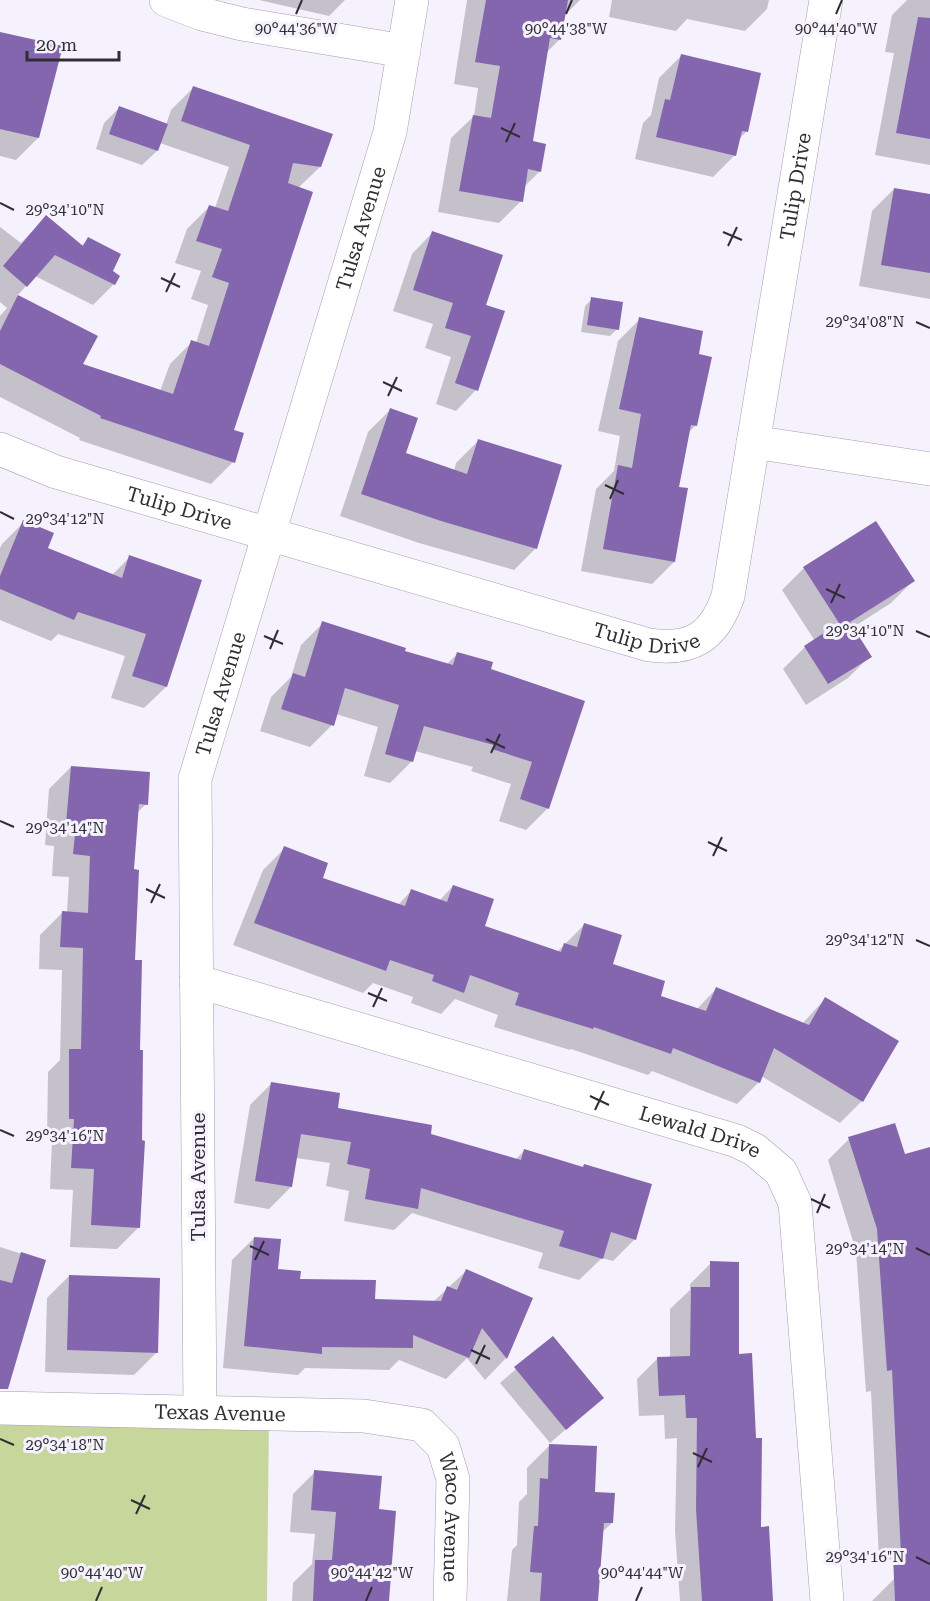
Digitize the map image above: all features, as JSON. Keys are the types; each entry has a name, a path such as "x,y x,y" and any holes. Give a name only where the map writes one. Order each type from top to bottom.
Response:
{"street":[{"path":"166,0 202,14 242,24 404,51"},
{"name":"Tulsa Avenue","path":"200,1412 195,779 390,132 412,0"},
{"name":"Tulip Drive","path":"0,449 56,472 649,645 669,648 692,643 709,631 722,615 728,596 826,0"},
{"path":"753,442 930,469"},
{"name":"Lewald Drive","path":"196,981 736,1141 755,1150 781,1172 795,1203 827,1601"},
{"name":"Texas Avenue","path":"0,1408 364,1416 422,1425 435,1438"},
{"name":"Waco Avenue","path":"435,1438 443,1446 453,1479 450,1601"}],"green space":[{"path":"0,1408 269,1414 267,1601 0,1601"}],"building":[{"path":"486,0 568,0 561,40 550,38 533,141 546,144 541,172 528,169 523,202 459,191 473,115 491,118 500,66 475,62"},
{"path":"918,17 930,18 930,139 896,133"},
{"path":"0,32 63,46 39,138 0,129"},
{"path":"681,54 761,73 748,132 742,131 736,156 656,137 665,99 670,100"},
{"path":"193,86 333,134 321,167 293,163 288,183 313,192 234,430 244,433 235,463 100,418 101,416 0,364 0,331 18,295 98,336 83,364 173,394 191,340 209,346 229,283 212,277 222,249 196,241 209,205 228,211 250,145 181,121"},
{"path":"119,106 168,124 158,151 109,134"},
{"path":"894,188 930,194 930,273 881,265"},
{"path":"46,215 83,246 88,237 121,254 113,271 120,276 115,285 55,255 27,287 3,266"},
{"path":"432,231 503,255 486,305 505,311 478,391 455,383 471,336 445,328 453,303 413,290"},
{"path":"591,297 623,302 619,330 587,325"},
{"path":"639,317 703,331 699,354 712,357 697,426 691,425 679,487 688,488 675,562 603,549 618,465 632,468 641,414 619,409"},
{"path":"390,408 418,418 406,453 467,474 478,439 562,465 537,549 441,521 361,494"},
{"path":"23,520 54,533 48,548 122,578 129,555 202,580 167,687 132,676 146,634 78,612 74,620 0,589 0,576"},
{"path":"876,521 915,581 850,622 872,657 828,684 804,646 839,623 803,567"},
{"path":"322,621 406,648 405,651 453,665 457,652 493,662 491,669 585,701 549,809 520,799 532,762 492,749 494,745 424,726 413,762 385,754 399,705 345,688 334,726 281,709 293,673 305,677"},
{"path":"71,766 150,772 148,805 139,804 134,869 139,870 135,960 142,960 140,1050 143,1050 142,1140 145,1141 140,1228 91,1225 94,1169 71,1168 74,1119 69,1119 69,1049 81,1049 83,948 60,947 62,911 88,913 90,856 73,854 76,825 66,824"},
{"path":"284,846 328,863 323,878 405,906 411,889 447,902 453,885 494,899 485,926 561,952 564,943 577,947 584,923 622,935 613,964 665,981 661,996 706,1011 716,987 809,1025 825,997 899,1041 863,1102 774,1048 760,1083 673,1048 671,1054 594,1027 593,1029 515,1005 519,993 470,975 464,993 432,981 434,975 390,960 386,971 254,923"},
{"path":"271,1082 340,1093 338,1108 432,1125 431,1134 521,1160 524,1149 583,1167 584,1164 652,1184 636,1240 611,1232 603,1259 559,1246 564,1231 421,1188 418,1209 365,1199 370,1169 347,1164 351,1142 301,1134 292,1187 255,1181"},
{"path":"895,1123 905,1154 930,1147 930,1601 895,1601 893,1556 901,1555 892,1370 887,1371 877,1229 848,1137"},
{"path":"254,1237 281,1239 278,1269 301,1271 300,1279 376,1280 375,1299 441,1301 447,1286 457,1290 466,1269 533,1298 507,1359 482,1328 469,1358 413,1335 413,1348 322,1347 322,1354 244,1346"},
{"path":"21,1252 46,1260 8,1389 0,1389 0,1280 12,1283"},
{"path":"710,1261 739,1262 739,1354 752,1353 756,1438 762,1438 761,1527 769,1526 773,1601 702,1601 696,1509 697,1418 686,1418 685,1395 659,1396 657,1357 690,1356 691,1287 710,1287"},
{"path":"69,1275 160,1278 158,1353 67,1350"},
{"path":"553,1336 604,1398 566,1430 514,1367"},
{"path":"549,1444 597,1446 595,1492 615,1493 613,1523 604,1523 598,1601 540,1601 542,1573 530,1572 534,1526 538,1526 540,1478 548,1479"},
{"path":"314,1470 382,1476 379,1509 396,1511 389,1601 313,1601 315,1560 332,1560 336,1512 311,1510"}]}
